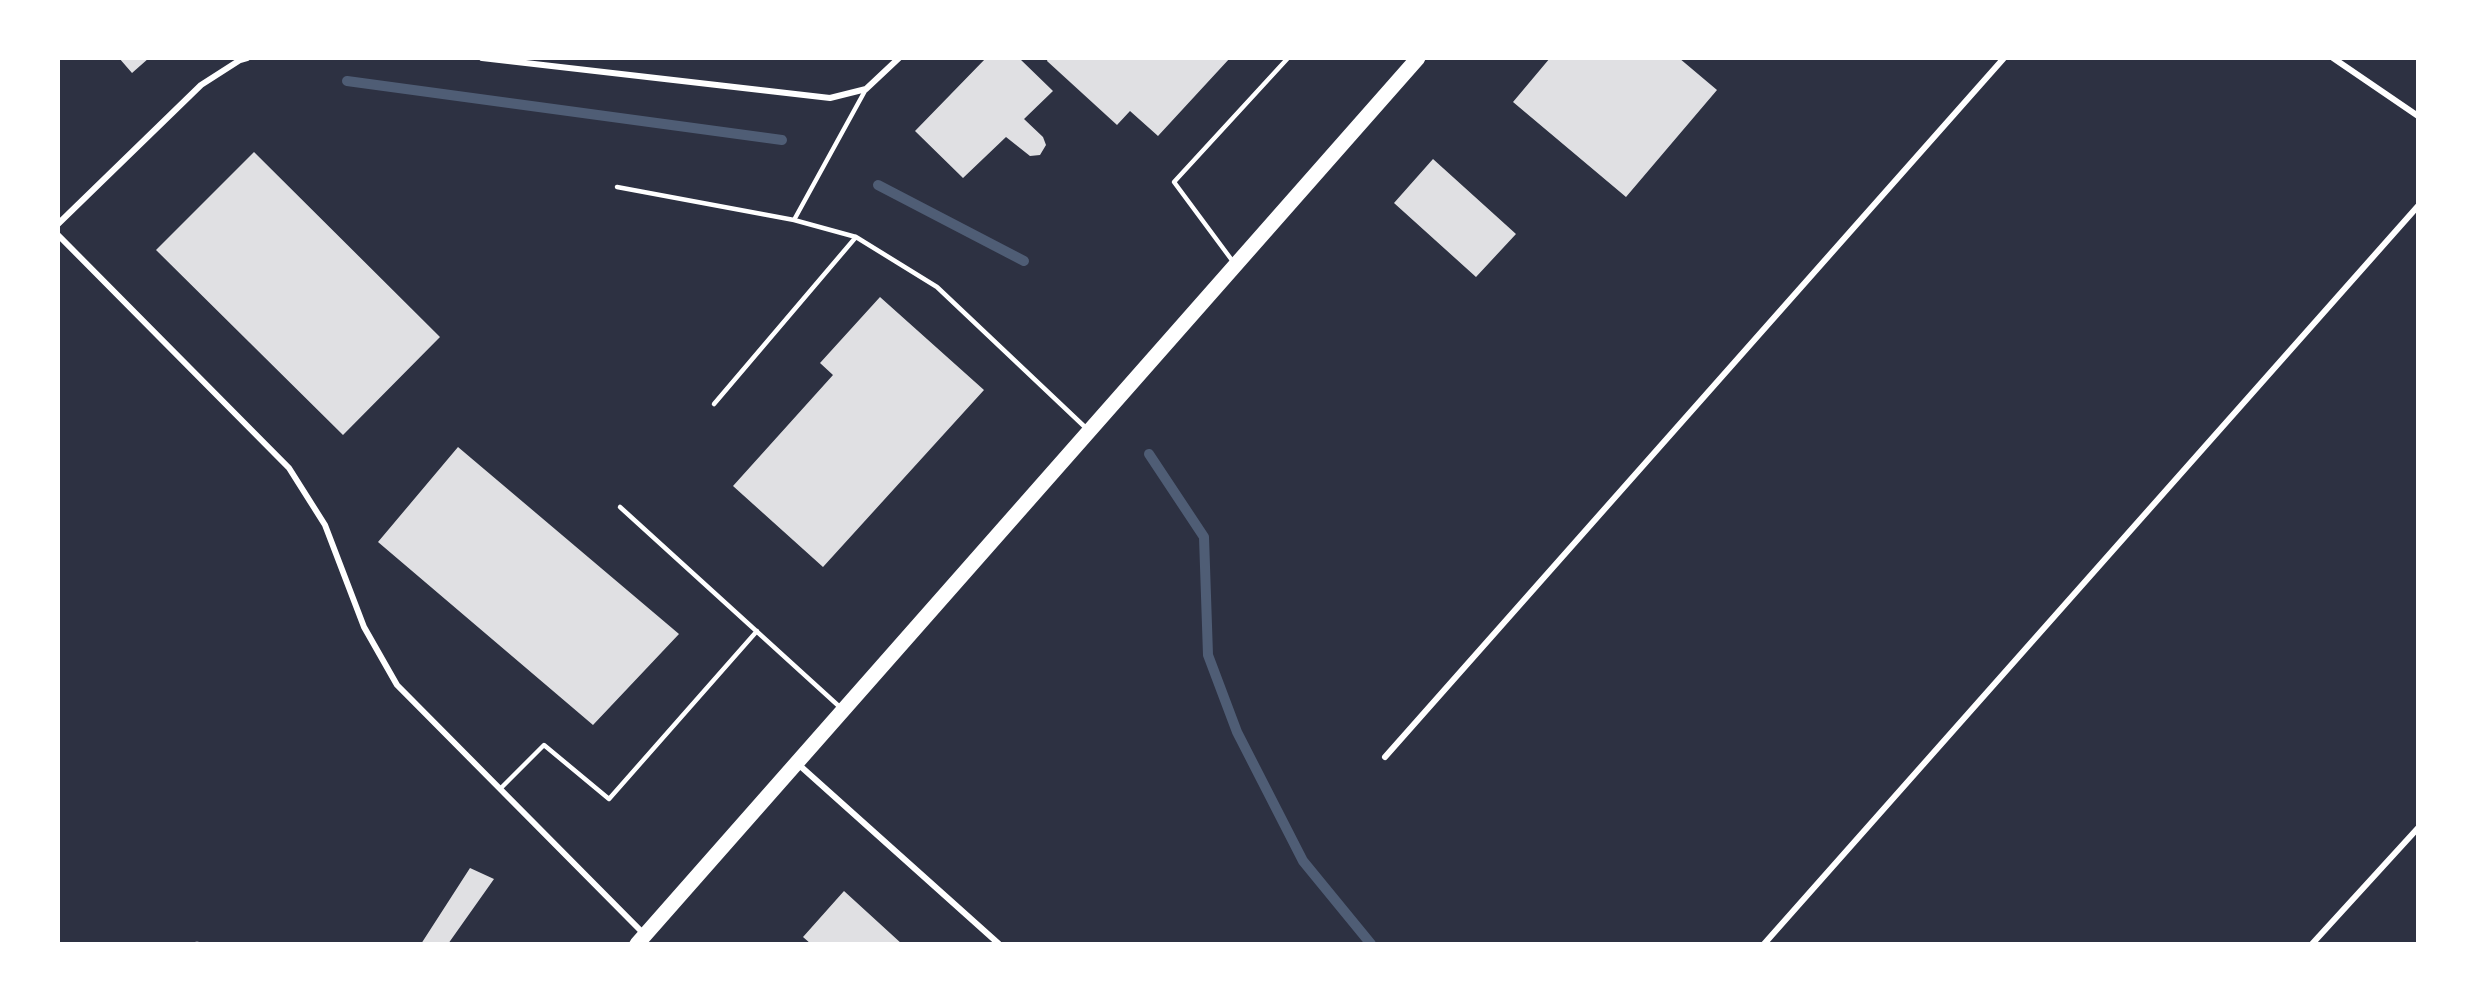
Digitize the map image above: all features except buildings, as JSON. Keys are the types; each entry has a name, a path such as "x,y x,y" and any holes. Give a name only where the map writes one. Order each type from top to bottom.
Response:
{"main road":[{"path":"641,939 1418,58"}],"street":[{"path":"58,224 201,85 240,60 247,58"},
{"path":"482,58 830,98 866,89 899,58"},
{"path":"1385,757 2004,58"},
{"path":"2333,58 2418,116"},
{"path":"1764,944 2418,206"},
{"path":"58,235 289,468 325,525 364,627 397,685 500,789 641,939"},
{"path":"795,762 999,944"},
{"path":"2312,944 2418,828"}],"lane":[{"path":"1236,266 1174,182 1288,58"},
{"path":"794,220 866,89"},
{"path":"617,187 794,220 856,237 937,287 1089,430"},
{"path":"714,404 856,237"},
{"path":"620,507 842,709"},
{"path":"500,789 544,745 609,799 756,631"}],"waterway":[{"path":"347,81 782,140"},
{"path":"878,185 1024,261"},
{"path":"1149,454 1204,537 1208,655 1237,732 1303,861 1371,944"}]}
